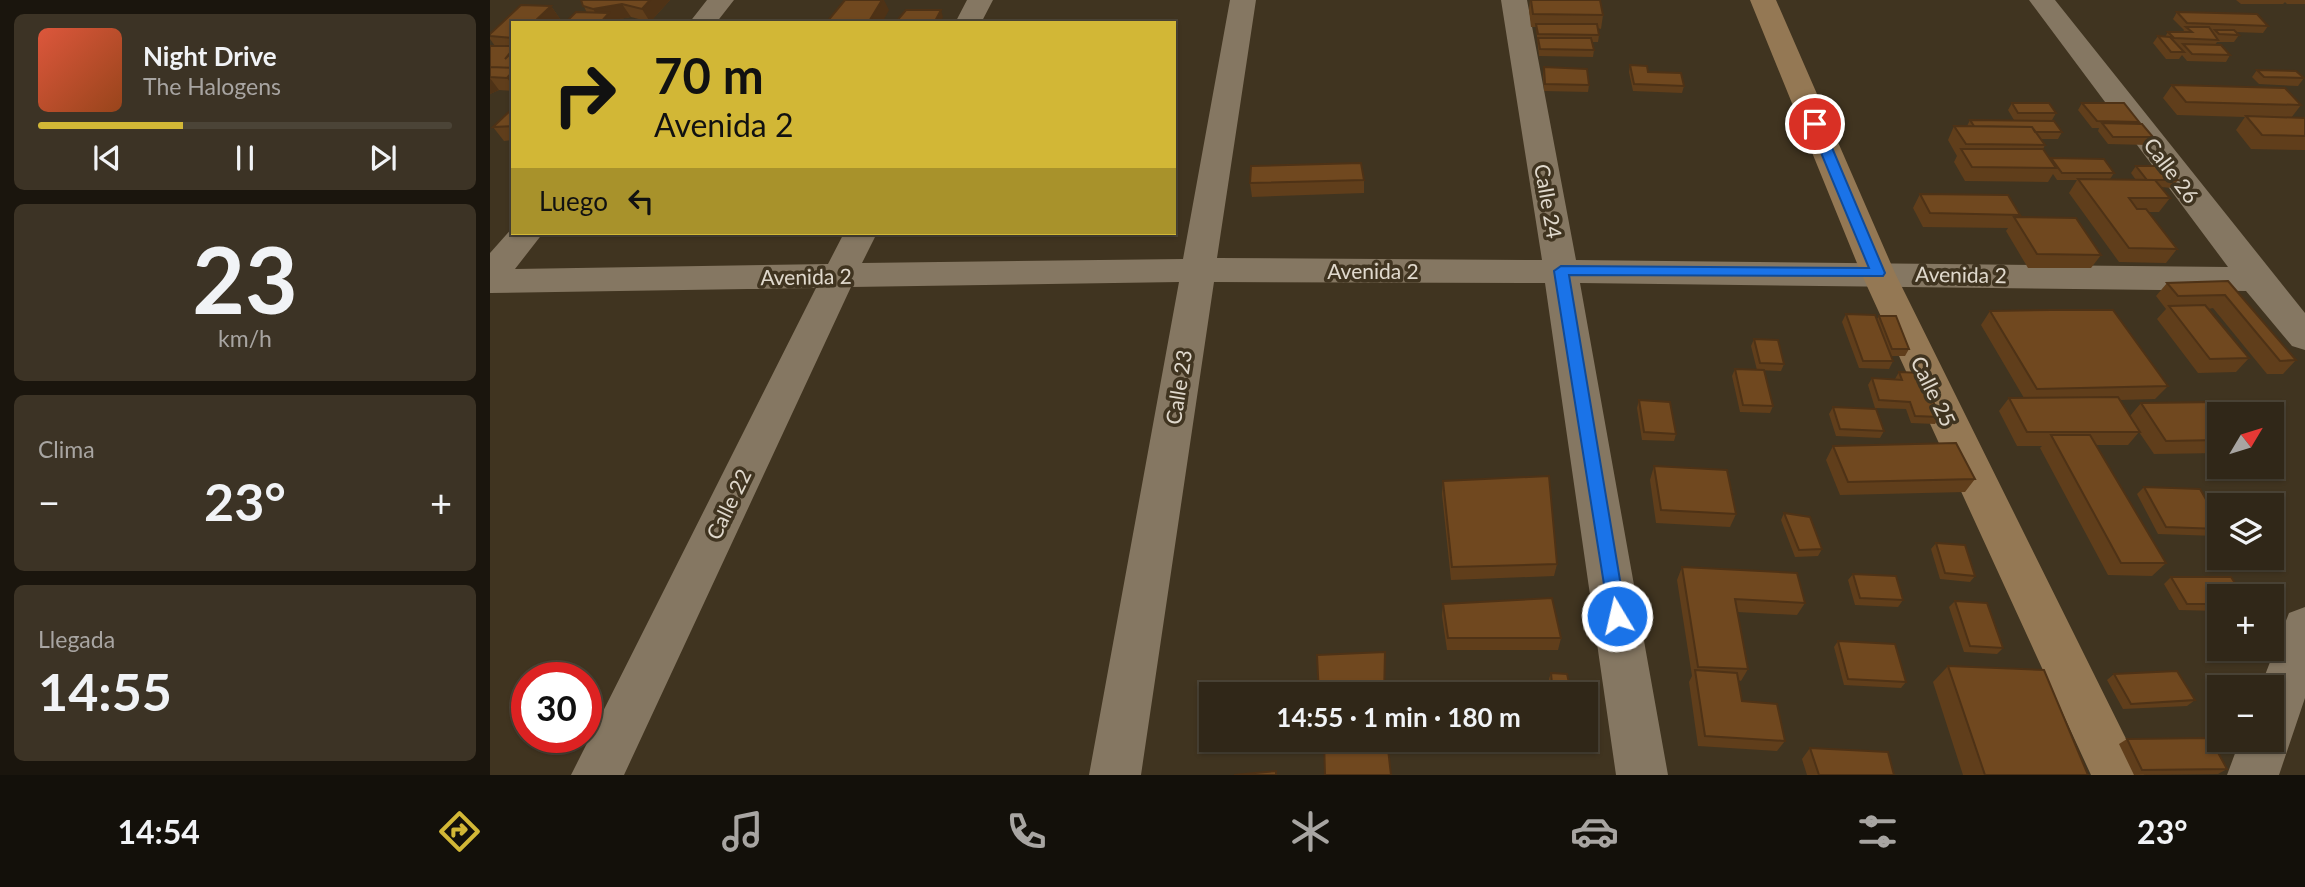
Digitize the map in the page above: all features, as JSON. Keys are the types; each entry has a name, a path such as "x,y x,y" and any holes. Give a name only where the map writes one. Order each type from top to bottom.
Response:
{"street":[{"path":"704,21 721,0"},
{"path":"969,21 979,0"},
{"name":"Calle 23","path":"1115,775 1243,0"},
{"name":"Calle 24","path":"1514,0 1561,271 1642,775"},
{"name":"Calle 25","path":"1763,0 1878,273 2118,775"},
{"name":"Calle 26","path":"2042,0 2256,279 2305,337"},
{"path":"490,278 524,235"},
{"name":"Calle 22","path":"597,775 859,235"},
{"name":"Avenida 2","path":"490,278 1197,270 1878,273 2256,279"},
{"path":"2284,688 2305,628"},
{"path":"2253,775 2261,752"}],"building":[{"path":"581,0 650,0 642,9 622,4 593,9 583,6"},
{"path":"845,0 882,0 869,21 828,21"},
{"path":"1531,0 1600,0 1603,15 1533,14"},
{"path":"521,5 551,6 535,21 511,21 511,38 490,34"},
{"path":"906,10 941,10 935,21 897,21"},
{"path":"576,12 609,13 602,21 567,21"},
{"path":"2177,12 2257,14 2268,26 2187,23"},
{"path":"1536,24 1597,24 1599,35 1538,34"},
{"path":"2186,27 2209,27 2218,40 2174,38 2168,32 2192,32"},
{"path":"2215,30 2234,30 2239,35 2219,34"},
{"path":"2158,36 2170,37 2184,52 2171,52"},
{"path":"1538,38 1591,38 1594,50 1540,49"},
{"path":"2183,44 2221,45 2230,55 2192,54"},
{"path":"490,46 511,46 511,52 505,59 511,53 511,68 490,67"},
{"path":"1630,65 1647,66 1648,72 1681,73 1684,86 1634,84"},
{"path":"490,67 511,68 507,78 490,77"},
{"path":"1544,67 1587,69 1589,85 1545,84"},
{"path":"2257,70 2296,71 2304,78 2264,77"},
{"path":"2172,85 2285,88 2301,105 2186,102"},
{"path":"2012,103 2049,103 2056,113 2018,113"},
{"path":"2082,103 2124,103 2139,122 2097,121"},
{"path":"511,110 511,126 493,127"},
{"path":"2246,116 2305,118 2305,136 2262,135"},
{"path":"1970,120 2054,121 2062,132 2035,132 2032,127 1974,126"},
{"path":"2102,123 2142,124 2153,137 2113,137"},
{"path":"1954,126 2032,127 2045,145 1966,144"},
{"path":"1961,149 2043,149 2056,168 1972,167"},
{"path":"2051,158 2104,159 2114,173 2062,173"},
{"path":"1361,163 1364,180 1250,183 1251,166"},
{"path":"2136,166 2165,166 2178,180 2147,180"},
{"path":"2078,179 2155,180 2170,198 2129,198 2137,209 2146,209 2177,249 2129,248"},
{"path":"1920,194 2008,195 2020,215 1930,213"},
{"path":"2014,217 2076,218 2101,255 2037,254"},
{"path":"2228,281 2296,360 2280,361 2225,295 2178,296 2167,283"},
{"path":"2205,305 2249,358 2210,359 2169,306"},
{"path":"2113,310 2168,386 2037,389 1990,311"},
{"path":"1846,314 1875,315 1893,361 1863,361"},
{"path":"1879,316 1896,316 1909,349 1892,349"},
{"path":"1754,339 1778,340 1784,364 1760,363"},
{"path":"1735,369 1764,370 1773,406 1743,405"},
{"path":"1899,372 1923,373 1939,417 1915,416 1910,402 1879,400 1872,378 1902,380"},
{"path":"2118,397 2140,432 2027,432 2009,398"},
{"path":"1639,400 1670,402 1676,434 1644,432"},
{"path":"2207,402 2207,440 2166,441 2141,403"},
{"path":"1833,407 1876,409 1884,431 1840,429"},
{"path":"2051,435 2090,435 2166,563 2121,563"},
{"path":"1956,443 1975,479 1848,482 1833,446"},
{"path":"1654,466 1727,470 1736,514 1661,510"},
{"path":"1549,476 1557,564 1452,567 1443,481"},
{"path":"2144,487 2200,489 2207,501 2207,529 2166,527"},
{"path":"1784,513 1810,517 1822,549 1799,550"},
{"path":"1936,543 1965,545 1975,576 1945,573"},
{"path":"1682,567 1797,573 1805,603 1735,599 1748,669 1698,667"},
{"path":"1853,574 1896,576 1903,600 1860,598"},
{"path":"2171,577 2231,577 2236,584 2207,584 2207,604 2187,604"},
{"path":"1552,598 1561,638 1448,638 1443,604"},
{"path":"1955,601 1987,603 2003,648 1970,646"},
{"path":"1838,641 1895,644 1906,682 1848,679"},
{"path":"1385,652 1384,682 1318,682 1317,655"},
{"path":"1948,666 2044,670 2088,775 1985,775"},
{"path":"1695,670 1737,673 1742,701 1777,704 1785,741 1705,736"},
{"path":"2177,671 2195,700 2131,704 2114,674"},
{"path":"1551,673 1567,674 1569,682 1552,682"},
{"path":"2207,738 2207,752 2218,752 2227,769 2142,770 2127,739"},
{"path":"1810,748 1888,752 1894,775 1819,775"},
{"path":"1324,752 1388,752 1391,775 1325,775"},
{"path":"1276,771 1276,775 1234,775"}],"route":[{"path":"1617,616 1561,271 1878,273 1815,124"}]}
